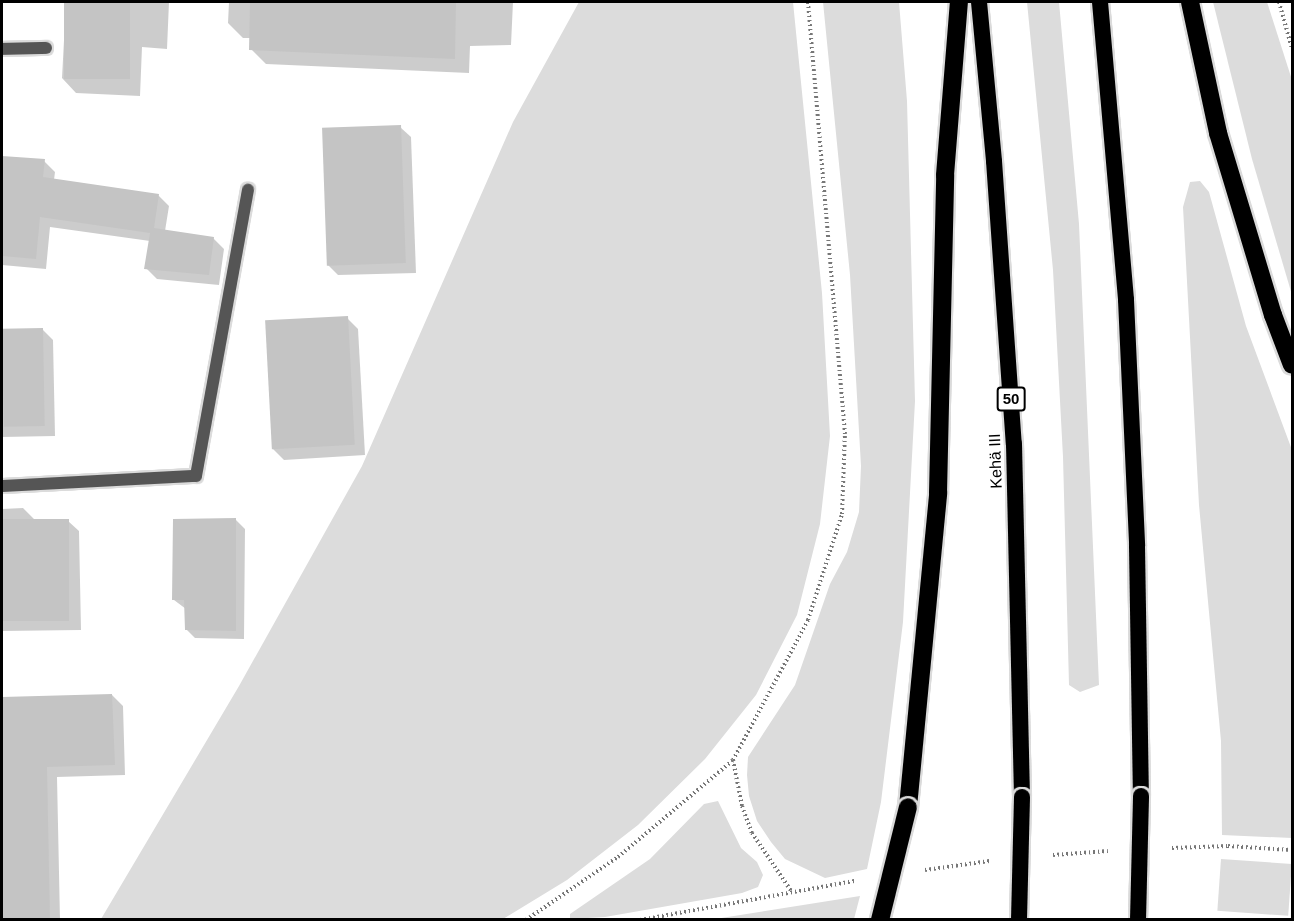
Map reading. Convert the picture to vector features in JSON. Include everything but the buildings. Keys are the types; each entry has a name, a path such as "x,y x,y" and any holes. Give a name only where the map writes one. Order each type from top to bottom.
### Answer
{"highway":[{"path":"880,920 908,807 938,493 945,175 959,2"},
{"name":"Kehä III","path":"979,2 994,161 1014,444 1022,797 1019,920"},
{"path":"1100,2 1126,300 1137,546 1141,796 1138,920"},
{"path":"1190,2 1218,133 1273,315 1293,365"}],"lane":[{"path":"2,49 46,48"},
{"path":"2,486 196,476 248,190"}],"path":[{"path":"526,920 618,857 733,760 808,620 842,514 845,434 808,2"},
{"path":"1279,2 1293,49"},
{"path":"733,760 742,806 752,833 792,892"},
{"path":"1170,848 1228,846 1293,850"},
{"path":"1042,856 1111,850"},
{"path":"916,872 997,860"},
{"path":"640,920 857,881"}],"shaded area":[{"path":"579,2 793,2 822,293 830,436 820,524 797,615 756,695 705,759 638,825 567,880 503,919 101,919 239,686 362,466 513,122"},
{"path":"823,2 899,2 907,101 915,401 903,622 881,802 867,869 825,878 785,859 771,842 757,821 749,796 747,775 748,757 795,685 830,584 847,552 859,512 861,466 850,275"},
{"path":"1027,2 1059,2 1079,224 1099,685 1080,692 1069,685 1063,457 1053,270"},
{"path":"1213,2 1267,2 1292,80 1292,295 1252,159"},
{"path":"1200,181 1209,192 1246,326 1292,450 1292,838 1222,835 1221,741 1199,505 1183,207 1190,182"},
{"path":"718,801 741,848 757,862 763,875 758,887 742,893 605,917 570,919 570,914 650,859 704,804"},
{"path":"1221,859 1292,864 1288,916 1217,911"},
{"path":"860,896 854,919 715,919"}]}
